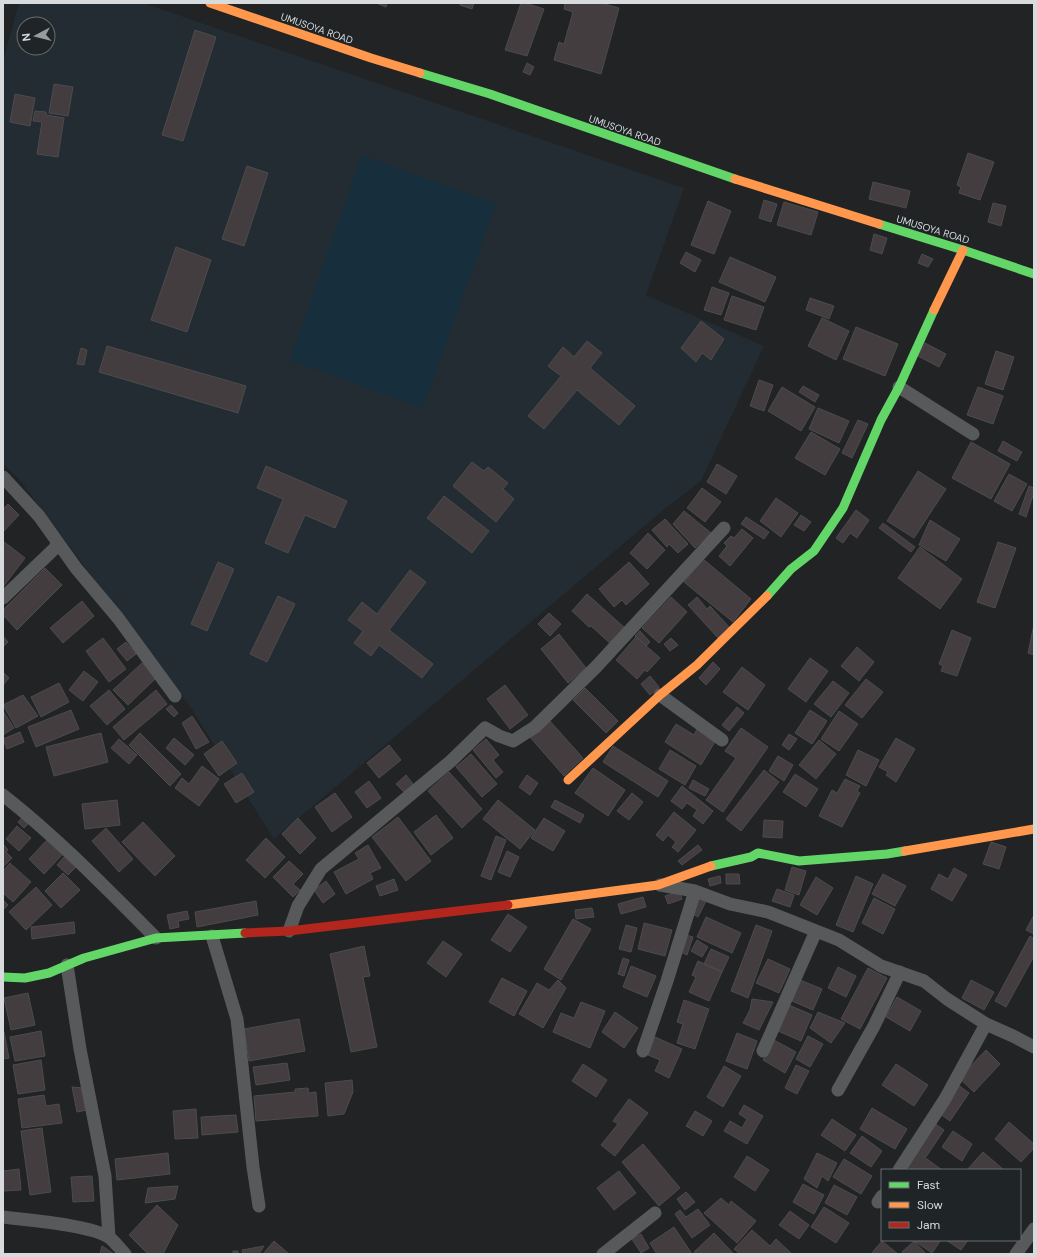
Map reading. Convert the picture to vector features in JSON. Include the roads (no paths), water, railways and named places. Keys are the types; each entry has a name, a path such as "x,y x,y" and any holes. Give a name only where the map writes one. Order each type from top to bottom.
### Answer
{"street":[{"name":"UMUSOYA ROAD","path":"210,3 370,58 490,94 737,180 963,250 1034,274"},
{"path":"568,780 660,695 732,632 765,599 791,569 814,551 843,508 881,420 899,387 963,250"},
{"path":"899,387 973,434"},
{"path":"3,476 39,516 76,568 118,618 175,696"},
{"path":"289,931 298,906 321,869 451,761 484,728 513,741 535,727 601,662 724,528"},
{"path":"3,598 54,549 57,545 56,540"},
{"path":"660,695 722,740"},
{"path":"3,795 33,818 156,938"},
{"path":"3,977 25,978 49,973 84,958 156,938 289,931 422,916 658,885 703,868 751,857 758,853 799,861 887,854 1034,829"},
{"path":"658,885 695,892 730,904 768,912 839,940 881,966 924,981 986,1024 1013,1036 1034,1048"},
{"path":"643,1051 695,892"},
{"path":"763,1051 816,931"},
{"path":"212,936 236,1019 259,1206"},
{"path":"67,965 80,1049 105,1176 109,1238"},
{"path":"838,1090 874,1026 900,972"},
{"path":"900,1169 945,1099 986,1024"},
{"path":"603,1254 655,1213"},
{"path":"3,1217 41,1221 92,1231 109,1238 124,1254"},
{"path":"1016,1254 1034,1229"}]}
